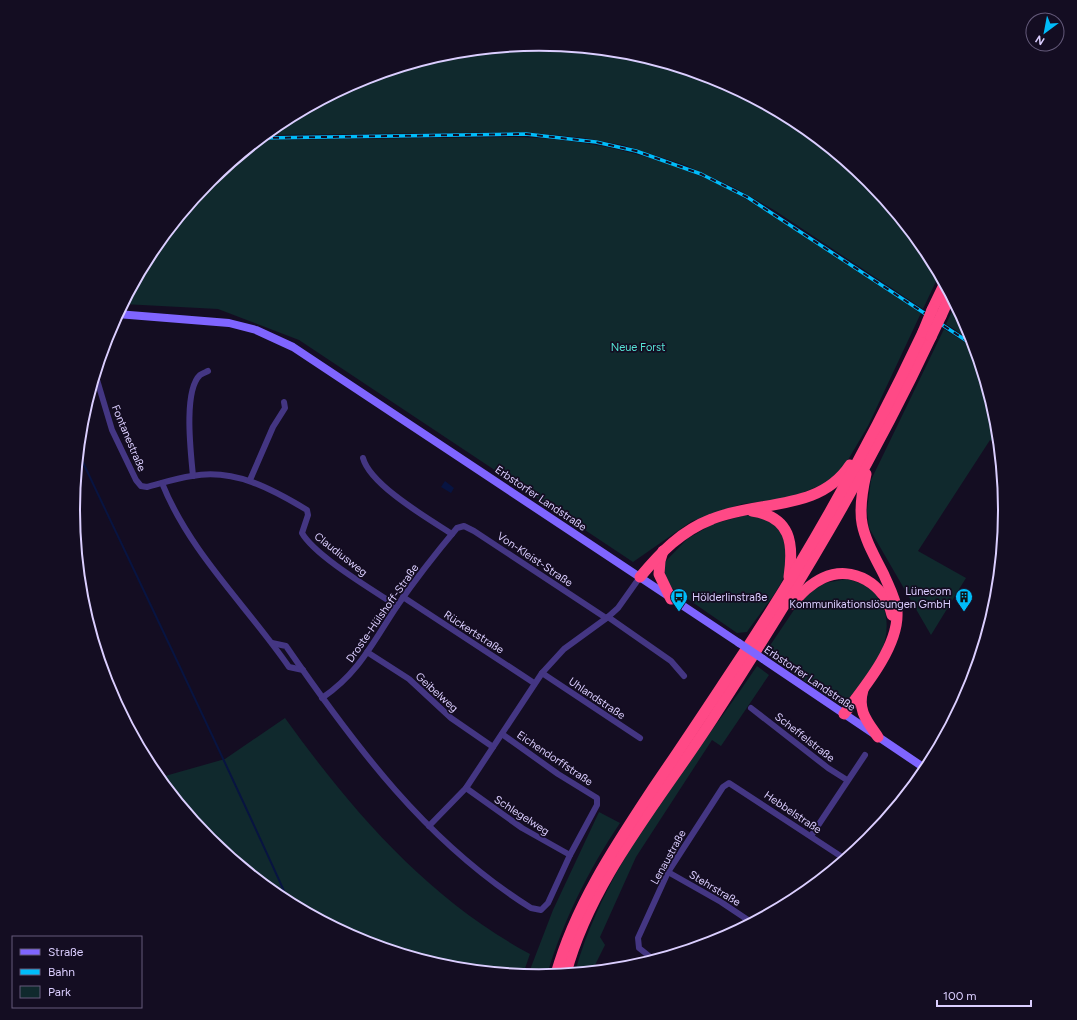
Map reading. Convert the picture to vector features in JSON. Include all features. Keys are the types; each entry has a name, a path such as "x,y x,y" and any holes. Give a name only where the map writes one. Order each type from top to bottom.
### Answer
{"highway":[{"path":"568,968 587,918 617,862 776,621 868,462 937,313 942,292"},
{"path":"937,313 947,300"},
{"path":"558,968 578,913 609,857 768,617 860,457 927,334"},
{"path":"640,578 664,549 687,530 726,514 744,509 803,499 828,487 849,467 874,430"},
{"path":"844,714 863,688 890,645 897,613 895,601 862,527 860,512 861,498 868,462"},
{"path":"744,509 764,513 776,519 786,529 792,553 788,582"},
{"path":"664,549 660,561 659,574 671,598"},
{"path":"776,621 778,622 800,594 812,584 835,574 846,574 859,576 869,581 880,590 891,611 895,625"},
{"path":"863,688 860,699 861,711 878,737"}],"street":[{"name":"Erbstorfer Landstraße","path":"123,315 229,323 256,330 293,347 920,765"},
{"path":"193,476 189,436 192,396 195,383 200,376 208,370"},
{"name":"Fontanestraße","path":"98,382 112,430 136,480 141,486"},
{"path":"250,480 268,438 285,408 284,402"},
{"path":"363,458 364,465 376,479 393,493 452,534"},
{"name":"Claudiusweg","path":"141,486 147,487 193,476 219,475 250,480 280,494 307,510 308,516 302,532 306,540 348,574 397,606"},
{"path":"162,483 168,500 201,552 272,642 289,667 303,670"},
{"name":"Von-Kleist-Straße","path":"452,534 457,528 464,526 474,531 607,618"},
{"name":"Droste-Hülshoff-Straße","path":"322,698 346,679 367,652 403,597 452,534"},
{"path":"429,826 466,788 534,683 564,649 607,618 618,608 640,578"},
{"name":"Rückertstraße","path":"403,597 534,683"},
{"path":"607,618 671,661 684,676"},
{"path":"272,642 286,646 322,698 369,760 429,826 478,872 531,908 541,910 548,903 570,855"},
{"name":"Geibelweg","path":"367,652 409,680 451,718 493,747"},
{"name":"Uhlandstraße","path":"542,674 640,738"},
{"name":"Scheffelstraße","path":"751,708 828,768 847,780"},
{"name":"Eichendorffstraße","path":"502,734 558,774 597,798 596,805 570,855"},
{"path":"811,836 865,755"},
{"name":"Hebbelstraße","path":"729,783 840,856"},
{"name":"Lenaustraße","path":"648,955 639,948 638,938 668,872 706,810 723,787 729,783"},
{"name":"Schlegelweg","path":"466,788 522,828 570,855"},
{"name":"Stehrstraße","path":"668,872 715,898 747,919"}],"green space":[{"path":"538,51 569,52 628,60 686,75 714,86 742,98 794,128 841,165 884,207 903,231 936,281 923,309 774,210 735,188 685,165 623,145 584,138 526,132 274,135 309,112 335,98 363,86 391,75 449,60 508,52"},
{"name":"Neue Forst","path":"538,138 590,144 640,155 690,172 714,182 738,195 773,216 921,313 868,426 845,465 826,483 790,498 742,504 692,521 633,562 299,340 218,309 128,304 141,280 157,255 193,207 236,165 267,140"},
{"path":"952,311 964,335 946,324"},
{"path":"944,329 966,343 982,391 993,441 990,440 918,551 966,578 931,635 869,528 867,511 871,480"},
{"path":"746,515 756,516 771,522 781,532 784,539 786,567 783,580 779,587 747,632 737,633 666,584 664,563 687,539 713,524"},
{"path":"847,579 867,586 876,595 882,604 886,615 887,626 883,648 878,659 867,677 849,698 826,696 774,660 769,647 802,598 825,583"},
{"path":"757,666 769,675 721,746 712,740 636,857 600,937 605,945 595,965 577,967 590,929 608,889 630,850 679,775 732,703"},
{"path":"285,718 337,786 365,819 425,880 458,907 493,932 530,954 525,969 479,965 449,960 391,945 335,922 283,892 236,855 214,835 193,813 165,776 225,759"},
{"path":"599,812 620,823 587,877 569,915 549,969 530,969 553,910"}],"shaded area":[{"path":"445,481 454,488 451,493 441,487"}],"waterway":[{"path":"82,460 285,893"}],"railway":[{"path":"270,138 526,134 596,142 636,151 701,174 747,197 965,340"}],"place":[{"name":"Hölderlinstraße","path":"679,612"},
{"name":"Lünecom Kommunikationslösungen GmbH","path":"964,612"}]}
